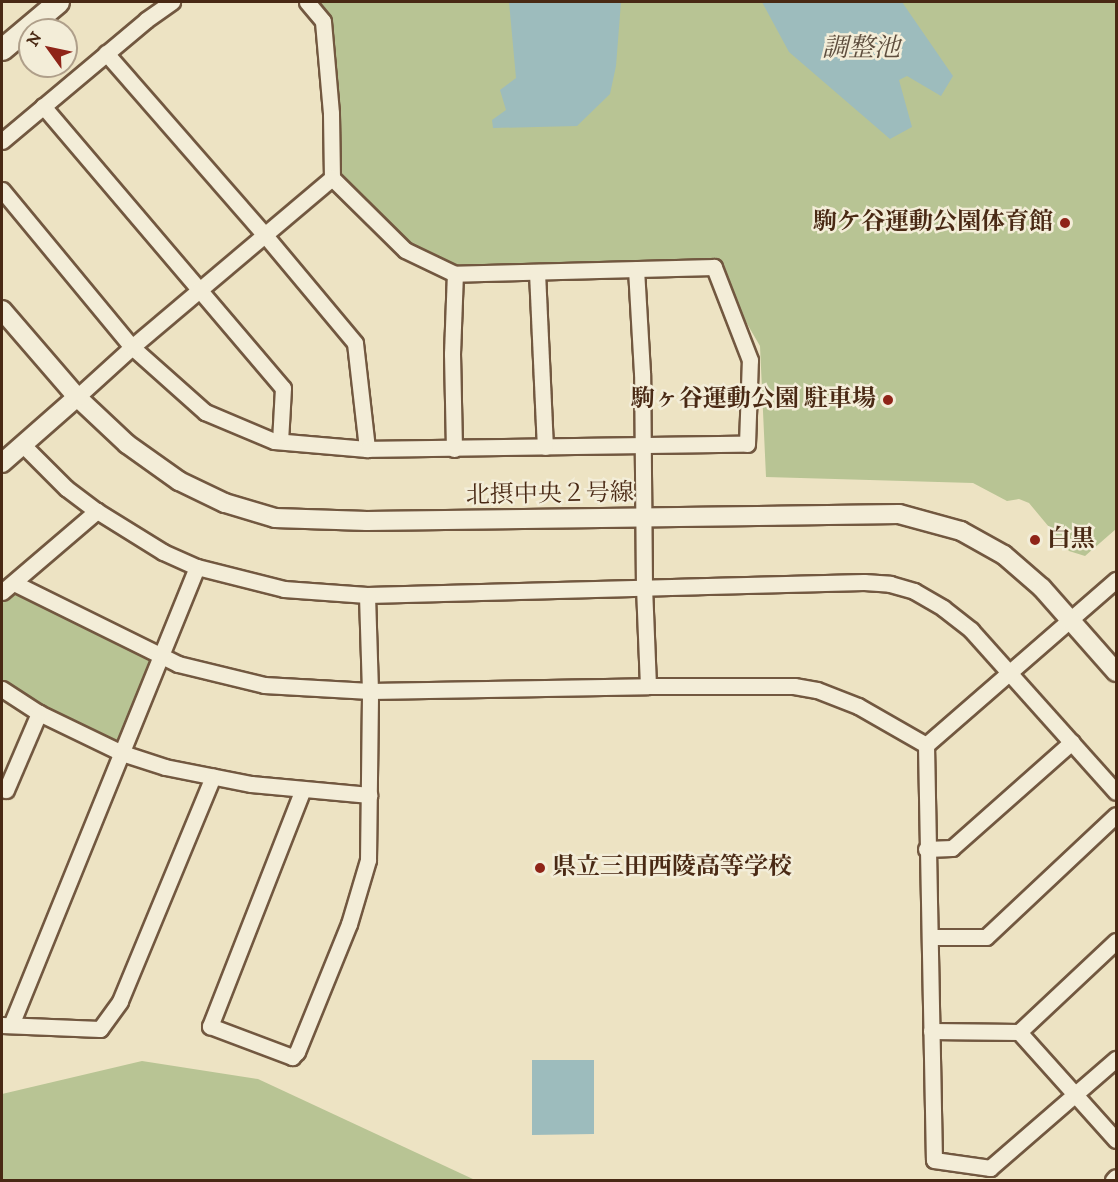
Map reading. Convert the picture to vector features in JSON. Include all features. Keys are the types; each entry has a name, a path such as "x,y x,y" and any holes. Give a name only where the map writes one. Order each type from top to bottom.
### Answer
{"main road":[{"path":"2,49 58,2"}],"street":[{"path":"2,141 106,53 172,2"},
{"path":"2,190 132,347 205,412 280,441 367,449 747,444 750,360 714,267 454,274 405,250 332,178 331,113 323,21 307,2"},
{"path":"106,53 264,234 355,343 367,449"},
{"path":"43,106 283,388 280,441"},
{"path":"2,463 132,347 332,178"},
{"path":"636,269 644,446 644,587 648,686"},
{"path":"537,272 546,447"},
{"path":"454,274 452,354 454,449"},
{"name":"北摂中央２号線","path":"2,310 77,397 128,444 178,481 225,503 275,518 367,521 823,516 874,512 925,519 961,531 1004,555 1042,588 1116,672"},
{"path":"23,445 66,488 97,511 163,552 197,567 284,589 367,595 864,582 914,591 943,608 971,630 1116,792"},
{"path":"97,511 8,587 178,664 264,685 370,691 794,686 817,690 858,706 926,745"},
{"path":"197,567 122,753 6,1025 100,1029 120,1001 213,777"},
{"path":"1116,580 926,745 926,849 934,1160 990,1168 1116,1059"},
{"path":"303,789 210,1026 292,1057 297,1052 362,887 368,860 370,691 367,595"},
{"path":"2,689 39,713 122,753 165,767 213,777 369,795"},
{"path":"3,793 39,713"},
{"path":"926,849 952,848 1072,742"},
{"path":"930,938 986,937 1116,815"},
{"path":"930,1031 1019,1032 1116,940"},
{"path":"1019,1032 1116,1140"},
{"path":"1113,1180 1116,1177"}],"green space":[{"path":"307,2 1116,2 1116,529 1085,556 1069,551 1029,503 1019,499 1007,501 973,483 766,477 760,346 714,267 455,274 405,250 332,178 323,21"},
{"path":"14,583 161,656 122,753 2,689 2,592"},
{"path":"142,1061 258,1079 475,1180 2,1180 2,1094"}],"water":[{"path":"509,2 621,2 616,66 610,94 577,126 493,128 492,120 506,110 500,90 516,78"},
{"name":"調整池","path":"762,2 902,2 953,76 941,96 907,76 899,80 912,127 890,139 789,52"},
{"path":"532,1060 594,1060 594,1134 532,1135"}],"place":[{"name":"駒ケ谷運動公園体育館","path":"1065,223"},
{"name":"駒ヶ谷運動公園 駐車場","path":"888,400"},
{"name":"白黒","path":"1035,540"},
{"name":"県立三田西陵高等学校","path":"540,868"}]}
